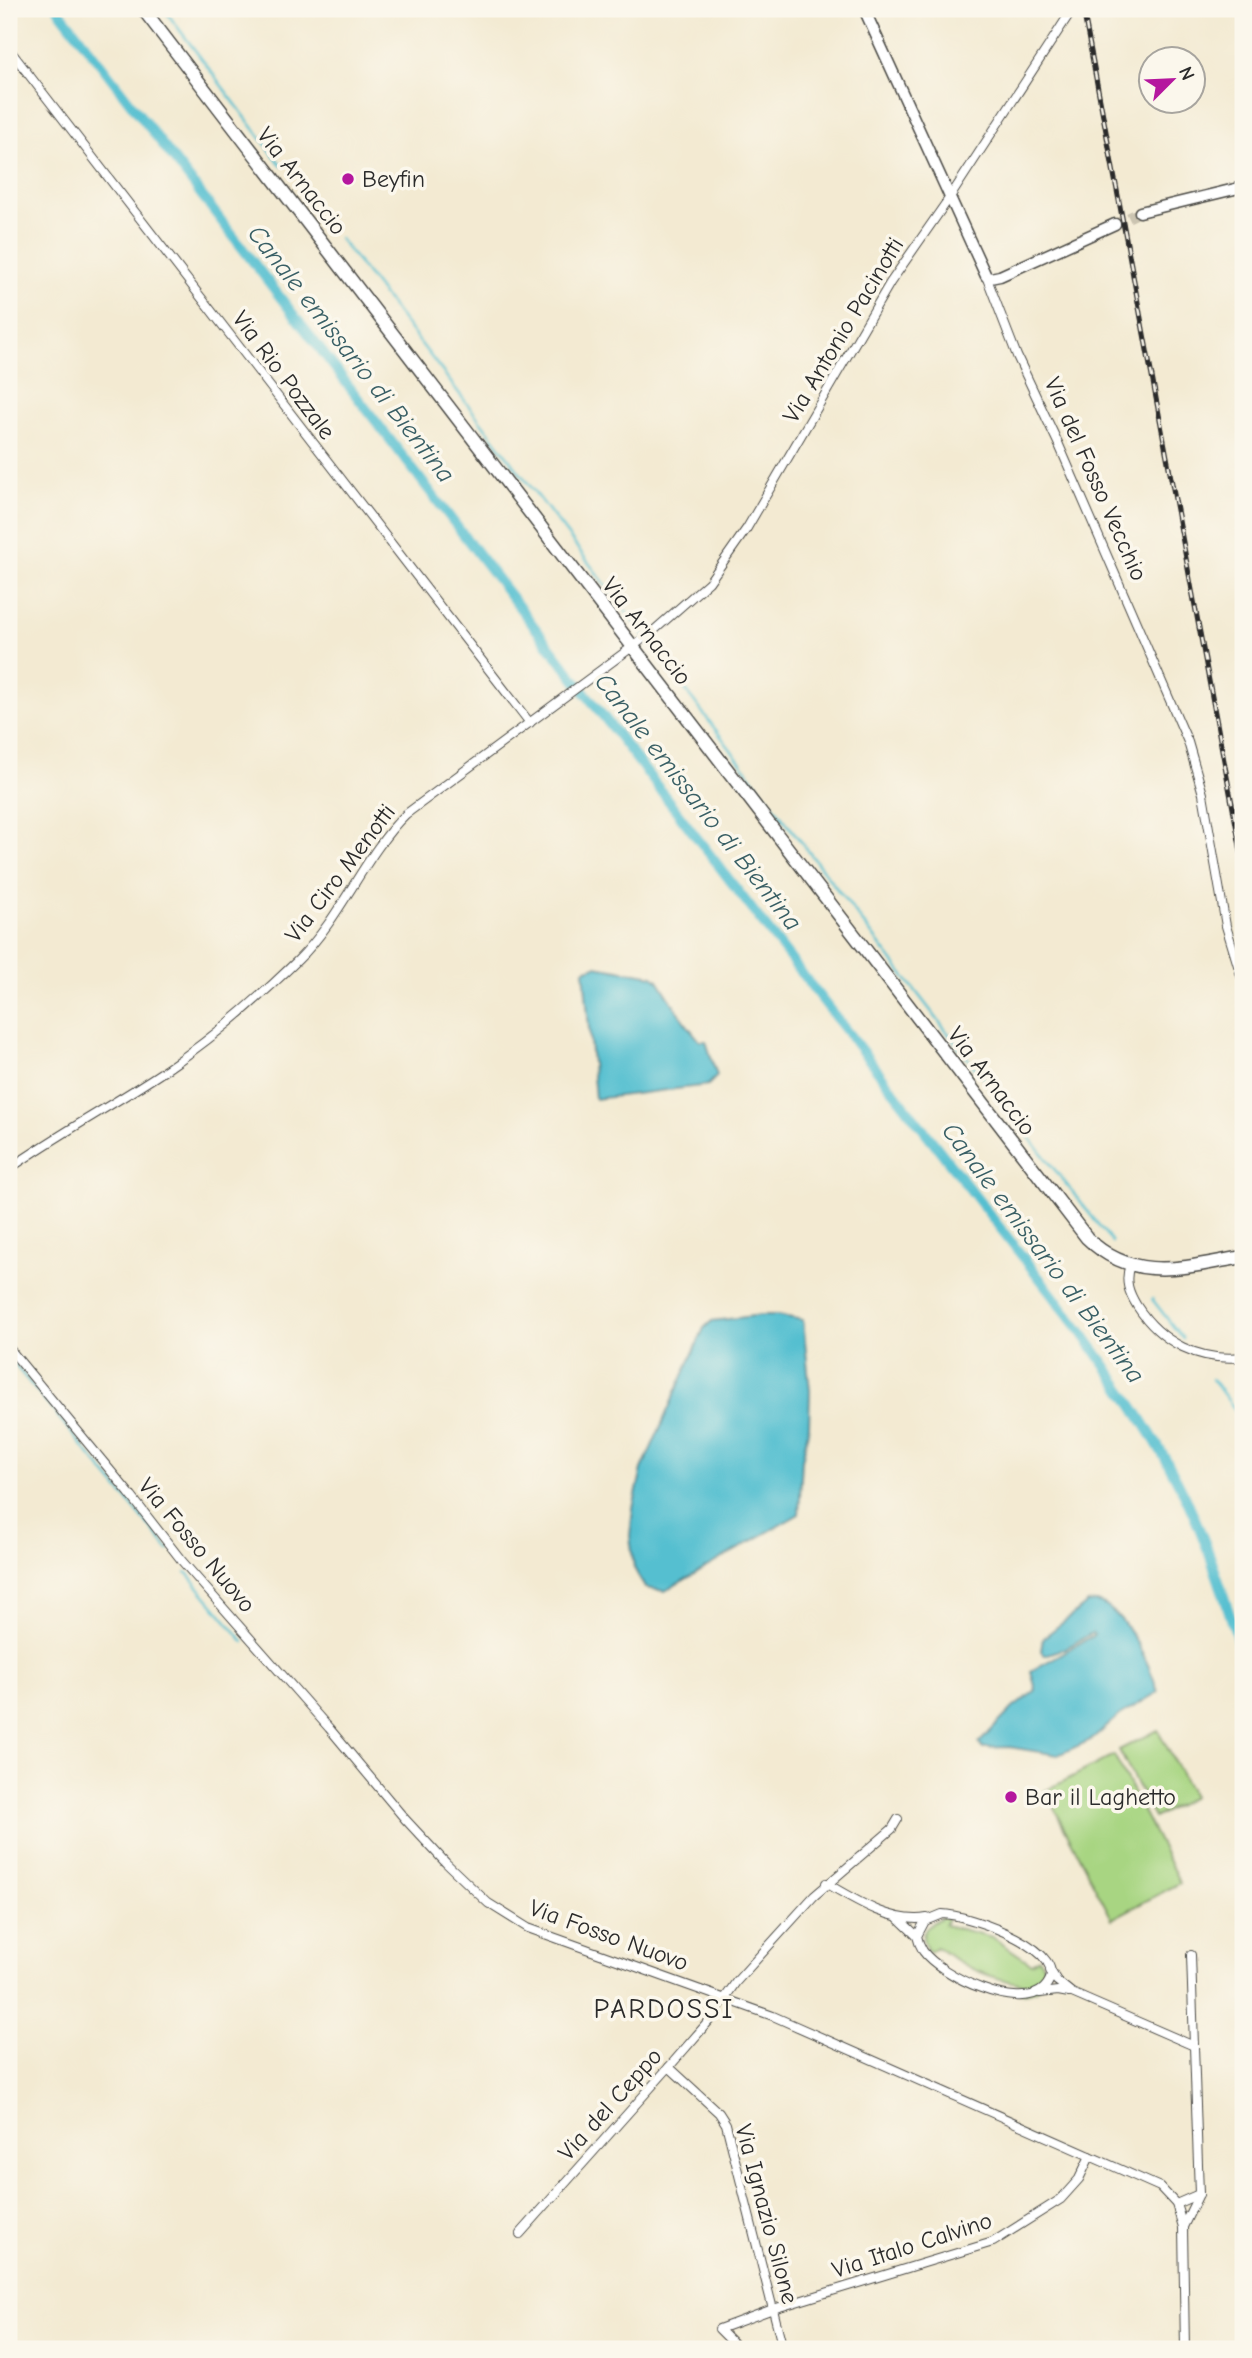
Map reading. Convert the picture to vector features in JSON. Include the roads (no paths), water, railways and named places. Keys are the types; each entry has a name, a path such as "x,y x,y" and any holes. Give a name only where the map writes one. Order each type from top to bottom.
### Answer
{"main road":[{"name":"Via Arnaccio","path":"143,9 637,642 1076,1225 1100,1249 1130,1265 1160,1269 1243,1257"}],"street":[{"name":"Via del Fosso Vecchio","path":"864,9 986,276 1017,356 1059,445 1188,742 1203,794 1226,926 1243,982"},
{"name":"Via Antonio Pacinotti","path":"637,642 703,589 726,560 798,442 881,297 1068,16"},
{"name":"Via Rio Pozzale","path":"9,49 530,723"},
{"path":"1140,212 1243,187"},
{"path":"986,276 1000,276 1115,224"},
{"name":"Via Ciro Menotti","path":"9,1169 169,1068 271,986 307,951 331,921 399,821 414,807 637,642"},
{"path":"1130,1265 1126,1278 1132,1297 1154,1328 1170,1341 1204,1355 1220,1358 1243,1357"},
{"name":"Via Fosso Nuovo","path":"9,1348 182,1561 311,1707 405,1819 488,1903 528,1928 773,2016 1160,2187 1176,2204"},
{"name":"Via del Ceppo","path":"520,2234 670,2067 709,2021 736,1982 826,1883 892,1829 898,1819"},
{"path":"826,1883 896,1917 912,1920 942,1914 956,1915 996,1927 1033,1948 1043,1958 1057,1981 1072,1993 1194,2046"},
{"path":"896,1917 917,1936 930,1959 971,1985 1013,1996 1027,1997 1058,1991 1072,1993"},
{"path":"917,1936 920,1927 931,1917"},
{"path":"1183,2227 1199,2194 1191,1955"},
{"path":"1038,1993 1048,1983 1050,1970"},
{"name":"Via Ignazio Silone","path":"670,2067 719,2113 726,2124 783,2349"},
{"name":"Via Italo Calvino","path":"739,2349 719,2329 773,2309 993,2242 1061,2199 1079,2179 1090,2156"},
{"path":"1185,2349 1183,2227 1176,2204 1199,2194"}],"water":[{"path":"596,966 653,976 658,980 684,1021 700,1041 706,1041 717,1076 708,1085 595,1099 584,970"},
{"path":"762,1315 803,1320 810,1391 809,1426 802,1460 799,1514 665,1591 645,1588 634,1568 630,1536 642,1469 704,1328 712,1321"},
{"path":"1097,1602 1108,1607 1127,1627 1143,1654 1158,1692 1120,1715 1093,1739 1058,1755 1009,1747 983,1748 979,1743 1013,1708 1036,1690 1031,1671 1094,1635 1092,1633 1066,1648 1045,1655 1041,1651 1043,1638 1088,1603"}],"waterway":[{"name":"Canale emissario di Bientina","path":"58,9 1114,1377 1183,1492 1215,1568 1243,1658"},
{"path":"164,9 282,166"},
{"path":"339,238 917,993 1112,1242"},
{"path":"1152,1299 1183,1339"},
{"path":"9,1358 169,1550"},
{"path":"1212,1379 1243,1420"},
{"path":"186,1572 244,1642"}],"tunnel":[{"path":"1115,224 1140,212"}],"railway":[{"path":"1083,9 1243,862"}],"place":[{"name":"Beyfin","path":"348,179"},
{"name":"Bar il Laghetto","path":"1011,1797"}],"district":[{"name":"PARDOSSI","path":"664,2009"}]}
